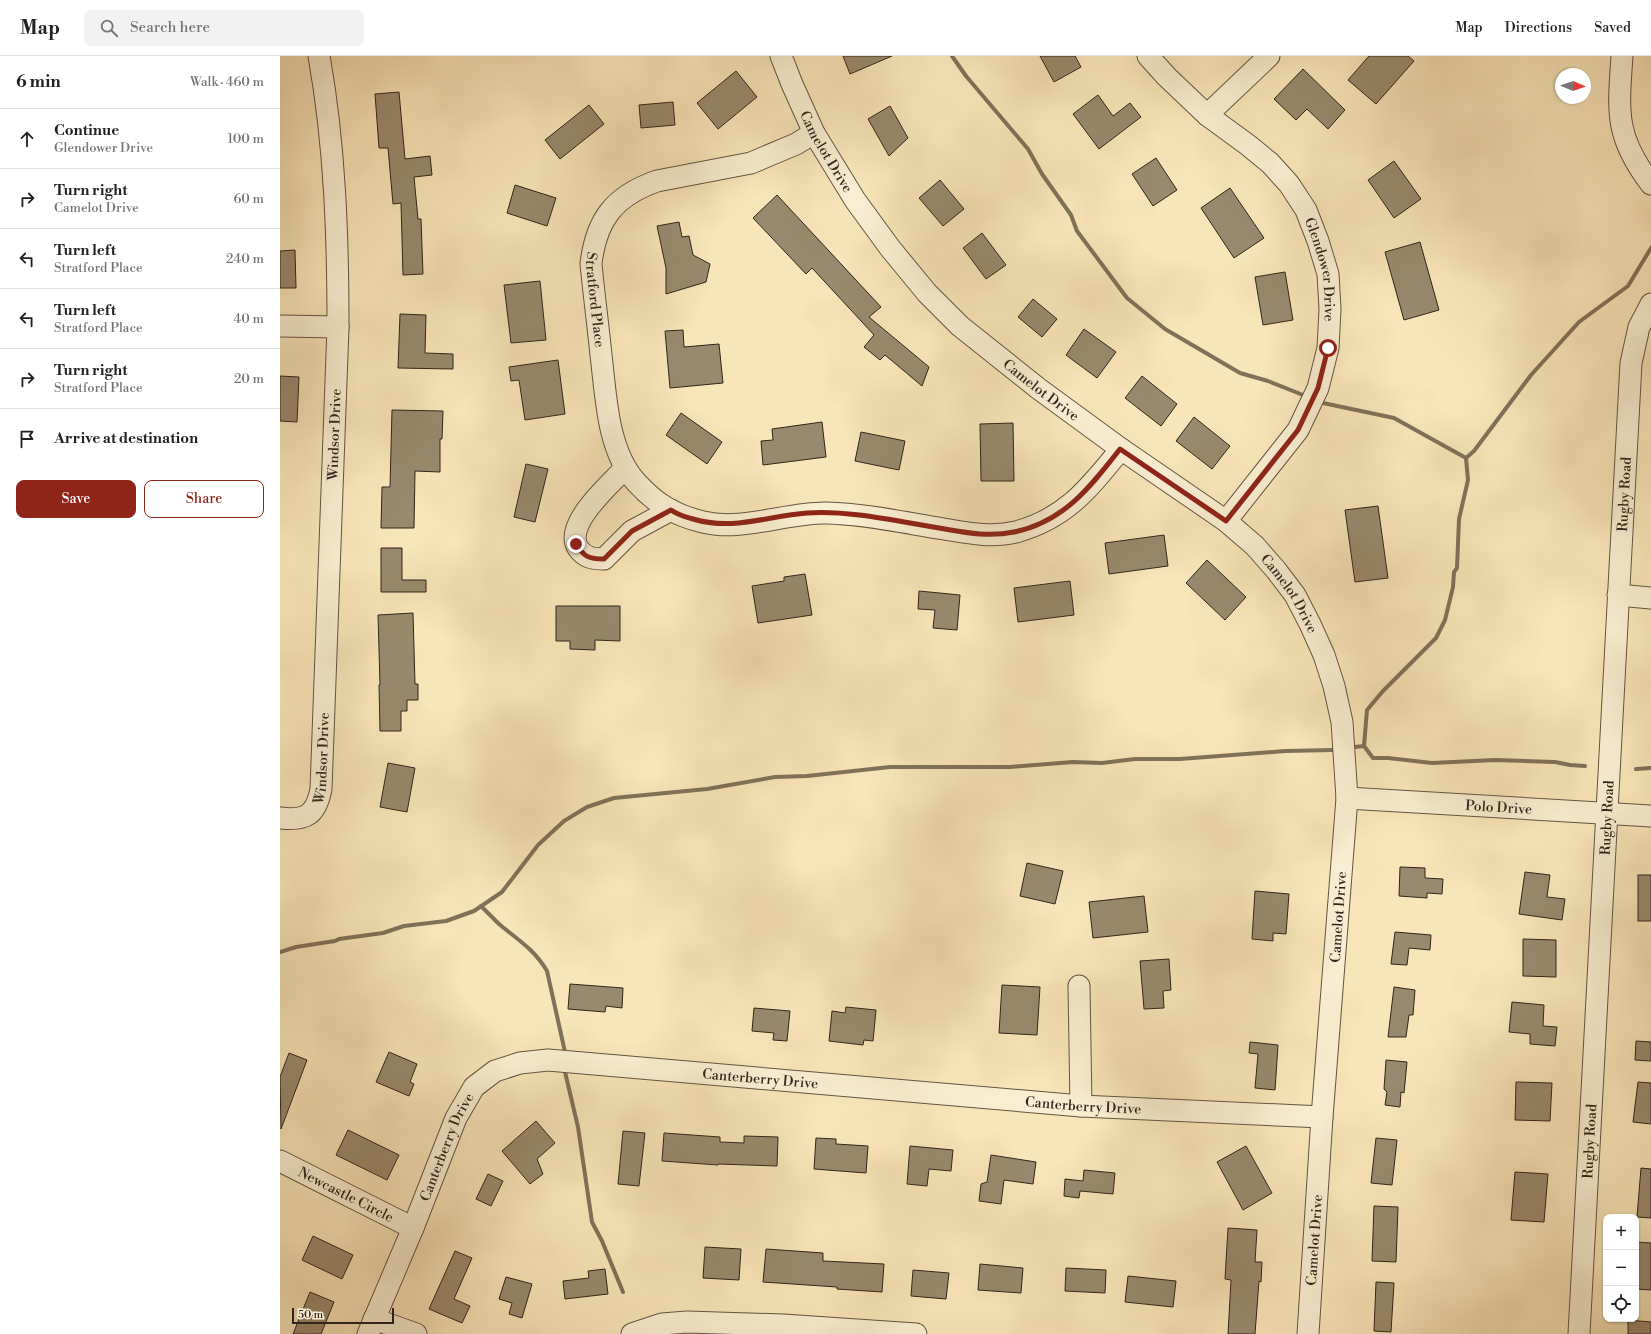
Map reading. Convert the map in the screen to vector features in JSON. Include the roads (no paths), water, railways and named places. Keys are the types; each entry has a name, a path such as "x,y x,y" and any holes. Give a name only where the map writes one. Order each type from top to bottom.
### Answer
{"street":[{"name":"Windsor Drive","path":"280,818 301,818 312,813 319,802 321,789 338,326 336,196 331,138 318,56"},
{"name":"Camelot Drive","path":"782,56 792,84 814,133 855,200 890,248 927,293 960,326 1039,389 1120,449 1226,521 1255,546 1295,595 1318,642 1334,686 1342,722 1347,798 1322,1117 1308,1334"},
{"name":"Glendower Drive","path":"1148,56 1167,77 1208,115 1270,163 1289,184 1306,210 1318,241 1328,274 1330,309 1328,348 1318,388 1298,430 1226,521"},
{"path":"1208,115 1269,56"},
{"path":"1622,56 1619,100 1624,138 1638,167 1651,184"},
{"name":"Stratford Place","path":"814,133 796,144 751,163 657,181 642,186 627,194 611,210 599,228 593,244 591,264 608,414 615,443 625,468 652,498 677,514 705,523 734,524 806,513 828,513 854,515 986,535 1014,532 1043,522 1073,504 1090,487 1120,449"},
{"name":"Rugby Road","path":"1579,1334 1631,363 1639,327 1651,304"},
{"path":"280,326 338,326"},
{"path":"625,468 587,509 575,530 576,544 582,553 592,559 604,559 632,531 671,510"},
{"path":"1618,595 1651,598"},
{"name":"Polo Drive","path":"1347,798 1651,816"},
{"path":"1080,986 1081,1106"},
{"name":"Canterberry Drive","path":"371,1327 413,1228 456,1118 474,1087 495,1071 520,1063 556,1061 1081,1106 1322,1117"},
{"name":"Newcastle Circle","path":"280,1162 413,1228"},
{"path":"632,1334 662,1324 687,1322 782,1330 916,1334"},
{"path":"371,1327 416,1334"}],"waterway":[{"path":"952,56 966,76 1028,149 1042,174 1071,215 1077,231 1127,298 1165,329 1240,373 1268,381 1303,395"},
{"path":"1466,458 1474,451 1531,375 1579,322 1628,286 1651,248"},
{"path":"1323,403 1394,418 1466,458"},
{"path":"1466,458 1468,480 1459,519 1457,568 1454,572 1453,587 1445,620 1436,638 1383,691 1367,710 1364,746 1373,758 1388,758 1432,763 1495,760 1555,762 1585,766"},
{"path":"1355,747 1364,746"},
{"path":"280,952 296,947 335,941 339,939 383,933 404,926 446,921 474,911 502,892 538,845 564,821 587,807 614,798 707,789 775,777 807,776 890,767 1010,767 1073,762 1102,763 1135,759 1180,759 1285,751 1333,750"},
{"path":"1636,769 1651,768"},
{"path":"481,906 499,924 531,951 547,971 565,1052"},
{"path":"565,1072 578,1127 592,1222 602,1241 623,1292"}]}
